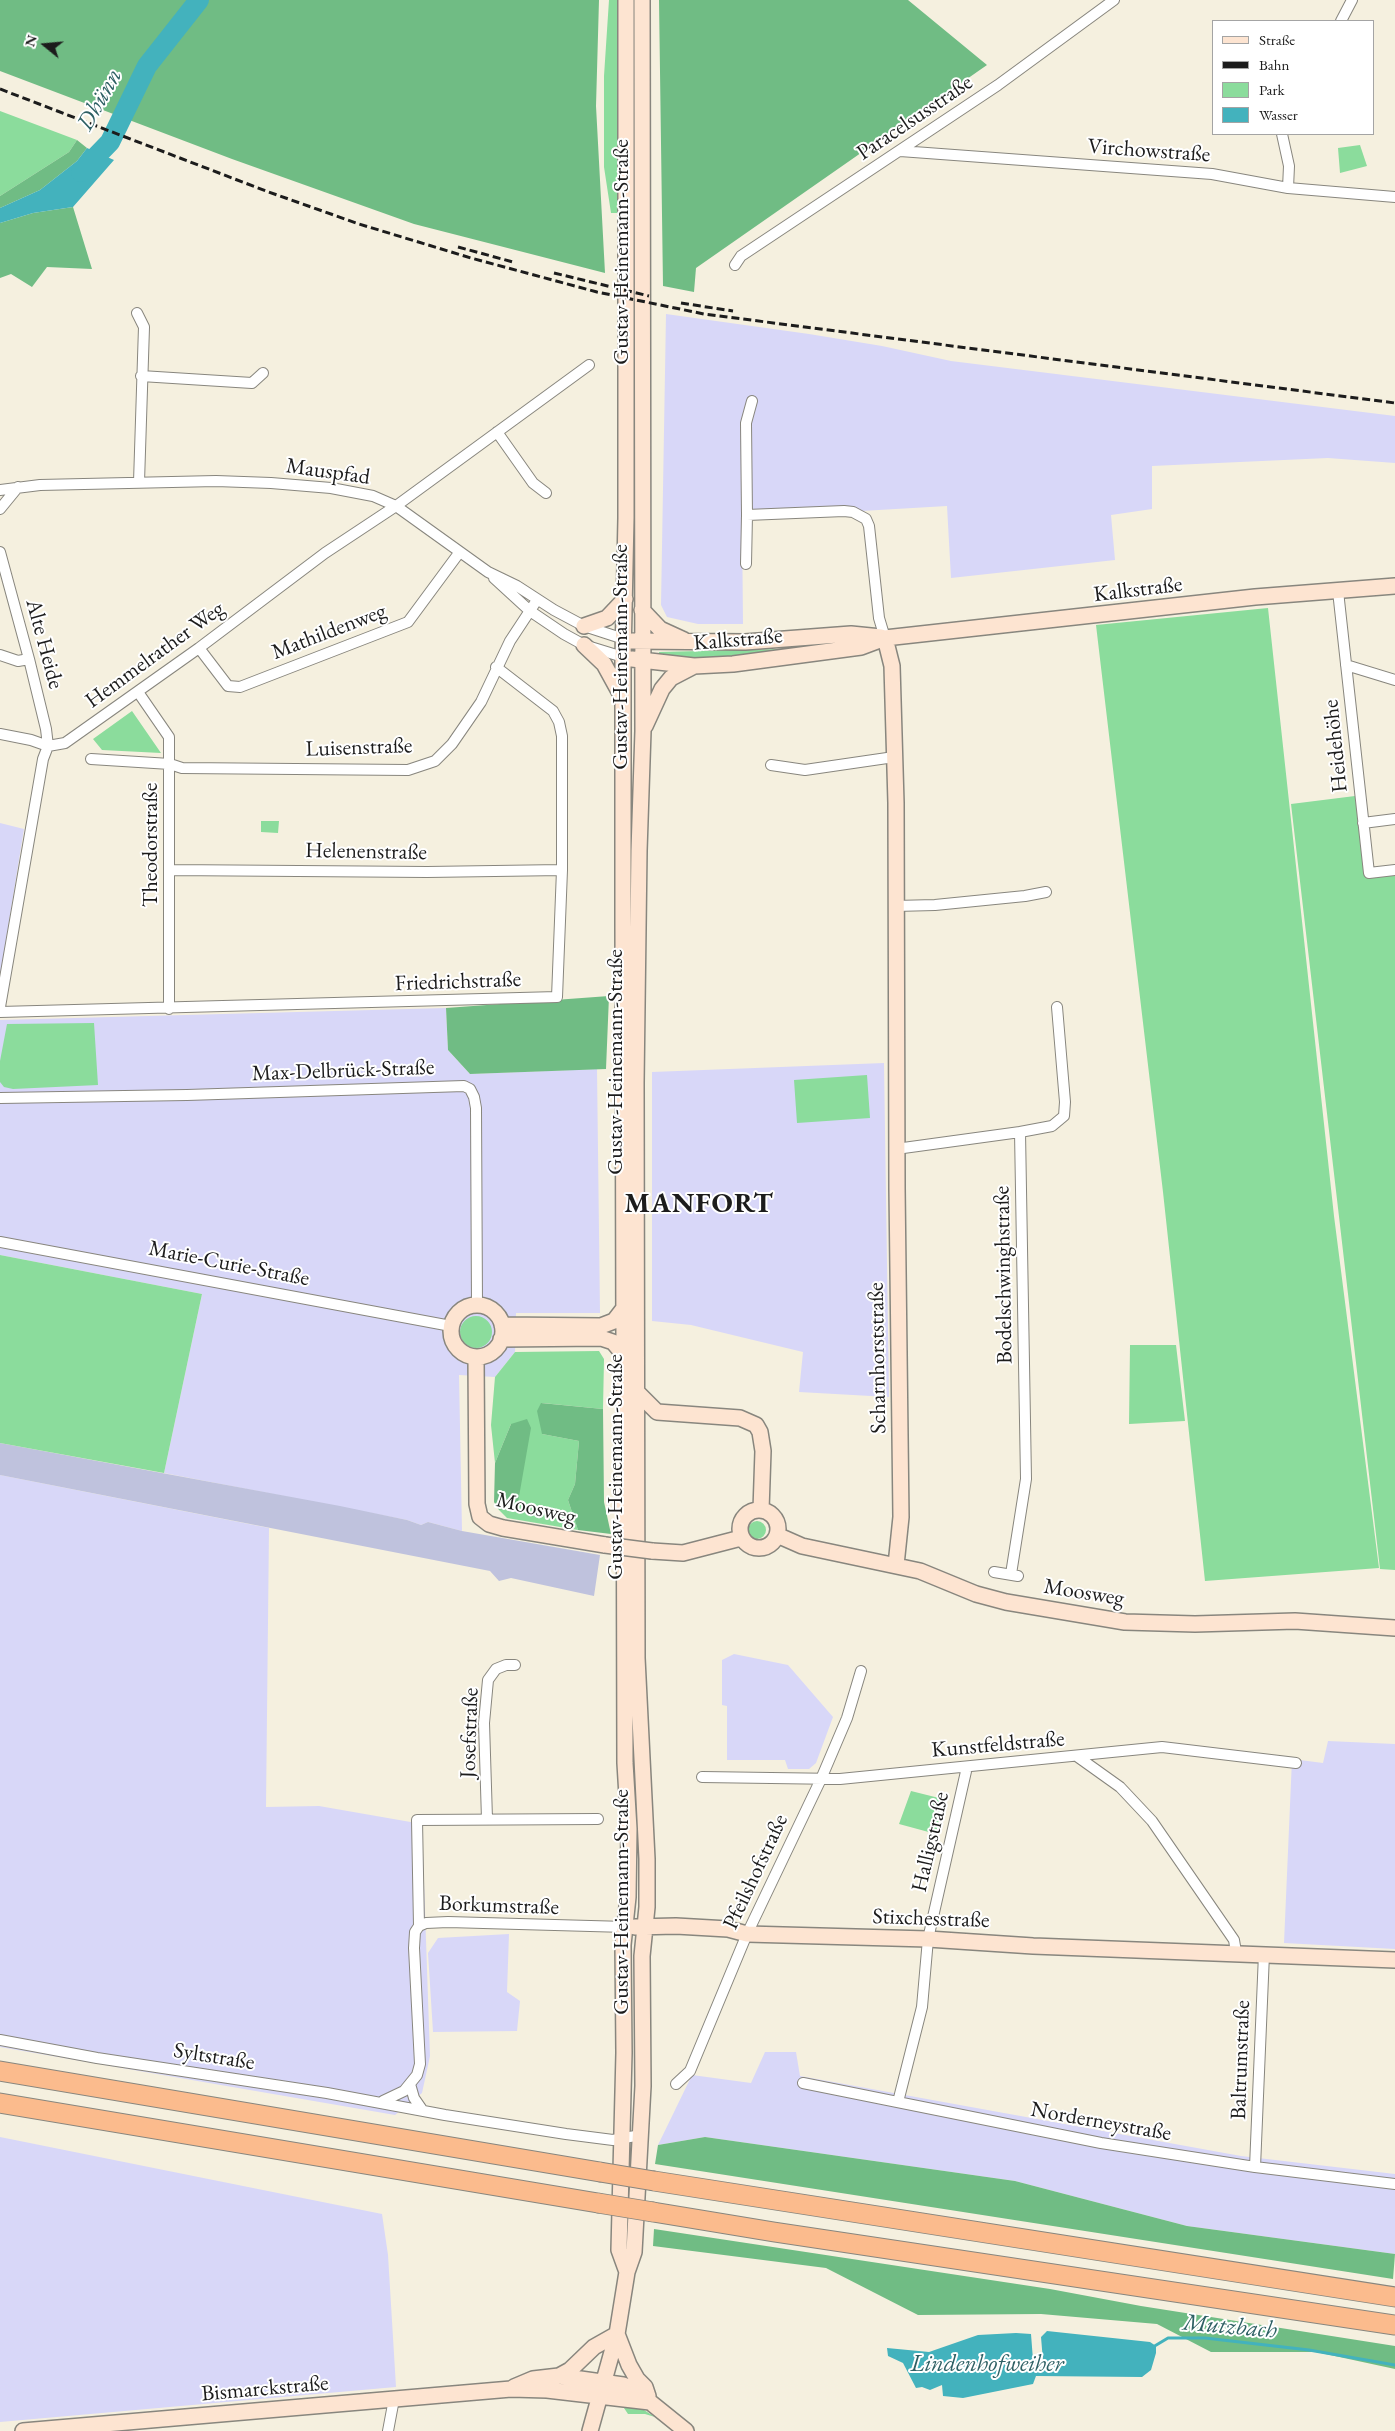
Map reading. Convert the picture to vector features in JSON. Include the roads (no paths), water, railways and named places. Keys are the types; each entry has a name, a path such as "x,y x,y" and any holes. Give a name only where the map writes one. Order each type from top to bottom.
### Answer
{"highway":[{"path":"0,2071 654,2181 1395,2297"},
{"path":"0,2103 774,2232 1395,2325"}],"main road":[{"name":"Gustav-Heinemann-Straße","path":"626,0 625,599 623,698 625,1764 628,1828 628,1897 623,1945 622,2140 619,2250 627,2272"},
{"name":"Gustav-Heinemann-Straße","path":"590,2431 617,2334 627,2272 634,2252 641,2135 644,2040 642,1956 646,1926 648,1859 637,1658 636,1065 643,731 642,0"},
{"name":"Kalkstraße","path":"624,639 642,642 777,641 851,634 885,638 1255,597 1395,586"},
{"path":"584,626 606,618 625,599"},
{"path":"642,610 660,629 687,641"},
{"name":"Kalkstraße","path":"623,657 642,661 694,666 778,659 861,647 885,638"},
{"name":"Scharnhorststraße","path":"885,638 892,666 894,757 896,1149 901,1516 896,1565"},
{"path":"584,645 608,669 623,698"},
{"path":"643,731 662,689 671,678 694,666"},
{"path":"477,1305 490,1309 499,1319 502,1332 492,1352 476,1358 456,1348 451,1334 451,1326 463,1309 477,1305"},
{"path":"502,1332 601,1326 614,1321 624,1308"},
{"path":"502,1332 514,1337 601,1338 613,1342 624,1355"},
{"name":"Moosweg","path":"476,1358 477,1504 480,1517 489,1524 605,1545 683,1554 741,1538"},
{"path":"637,1392 657,1412 740,1418 756,1425 760,1432 763,1450 761,1510"},
{"path":"637,1434 657,1412"},
{"path":"761,1510 769,1513 775,1519 778,1527 778,1536 774,1542 760,1549 753,1548 741,1538 740,1524 748,1513 761,1510"},
{"name":"Moosweg","path":"778,1536 802,1546 896,1565 920,1572 976,1594 1006,1602 1125,1622 1195,1624 1311,1621 1395,1628"},
{"name":"Stixchesstraße","path":"626,1927 728,1929 747,1934 928,1939 1050,1946 1236,1952 1395,1960"},
{"path":"559,2376 570,2370 594,2347 617,2334 629,2366 637,2379 645,2386 650,2402"},
{"name":"Bismarckstraße","path":"510,2389 533,2380 559,2376 623,2385 644,2394 650,2402 686,2431"},
{"name":"Bismarckstraße","path":"23,2431 510,2389 650,2402"}],"street":[{"name":"Paracelsusstraße","path":"735,265 741,256 998,86 1114,0"},
{"path":"1342,20 1352,0"},
{"path":"1282,135 1289,166 1288,188"},
{"name":"Virchowstraße","path":"900,151 1212,174 1288,188 1395,197"},
{"path":"136,313 144,327 139,482"},
{"name":"Hemmelrather Weg","path":"48,746 64,743 138,692 200,648 325,553 396,506 588,365"},
{"path":"141,376 252,383 263,373"},
{"path":"746,564 746,423 752,401"},
{"path":"497,432 533,483 546,493"},
{"name":"Mauspfad","path":"0,490 40,485 216,481 280,483 331,488 373,496 396,506 459,553 488,572 517,586 537,600 584,626 624,639"},
{"path":"0,509 18,487"},
{"path":"747,515 844,511 853,512 866,520 869,526 879,618 885,638"},
{"name":"Alte Heide","path":"0,552 29,659 48,746"},
{"name":"Mathildenweg","path":"200,648 228,686 240,687 408,622 459,553"},
{"name":"Mauspfad","path":"488,572 530,611 584,645 623,657"},
{"name":"Heidehöhe","path":"1338,591 1370,873 1395,870"},
{"name":"Luisenstraße","path":"91,759 170,764 182,768 408,770 434,761 452,744 481,702 510,641 537,600"},
{"path":"0,655 18,660 29,659"},
{"name":"Heidehöhe","path":"1346,665 1395,680"},
{"name":"Friedrichstraße","path":"0,1012 169,1009 557,997 562,870 562,736 559,722 553,710 496,667"},
{"name":"Theodorstraße","path":"138,692 169,737 169,1009"},
{"path":"0,734 31,740 48,746 42,759 0,1007"},
{"path":"771,765 805,770 894,757"},
{"name":"Heidehöhe","path":"1363,823 1395,820"},
{"name":"Helenenstraße","path":"169,870 427,872 562,870"},
{"path":"895,906 935,905 1025,896 1046,892"},
{"path":"896,1149 1052,1126 1064,1116 1065,1102 1057,1007"},
{"name":"Max-Delbrück-Straße","path":"0,1098 187,1095 464,1086 470,1089 476,1108 477,1305"},
{"name":"Bodelschwinghstraße","path":"994,1572 1015,1575 1026,1479 1020,1132"},
{"name":"Marie-Curie-Straße","path":"0,1242 451,1326"},
{"name":"Josefstraße","path":"488,1819 484,1723 488,1680 496,1669 506,1665 515,1665"},
{"name":"Pfeilshofstraße","path":"676,2084 690,2071 747,1934 821,1779 847,1718 861,1671"},
{"name":"Kunstfeldstraße","path":"702,1777 821,1779 1078,1757 1162,1747 1296,1763"},
{"path":"1078,1757 1120,1787 1152,1821 1234,1940 1236,1952"},
{"name":"Halligstraße","path":"898,2102 922,2007 928,1939 967,1767"},
{"path":"419,1926 417,1820 598,1819"},
{"name":"Borkumstraße","path":"382,2102 395,2097 410,2084 420,2064 414,1948 415,1932 419,1926 426,1922 448,1922 626,1927"},
{"name":"Baltrumstraße","path":"1255,2167 1264,1954"},
{"name":"Syltstraße","path":"0,2040 97,2058 613,2140 622,2140 641,2135"},
{"name":"Norderneystraße","path":"803,2083 1101,2143 1255,2167 1395,2184"},
{"path":"410,2084 414,2098 423,2111"},
{"path":"388,2431 394,2399"}],"water":[{"path":"87,148 114,160 73,207 33,213 0,223 0,208 40,190 77,161"},
{"name":"Lindenhofweiher","path":"1047,2331 1150,2342 1156,2346 1156,2353 1151,2370 1142,2377 1036,2376 1033,2384 963,2398 943,2396 942,2385 930,2390 922,2387 916,2388 903,2363 888,2356 887,2348 929,2352 978,2335 1016,2333 1031,2334 1033,2360 1043,2361 1041,2337"}],"waterway":[{"name":"Dhünn","path":"81,172 110,142 147,66 199,0"},
{"name":"Mutzbach","path":"1153,2347 1168,2338 1205,2338 1309,2350 1395,2365"}],"railway":[{"path":"0,89 266,191 359,224 471,258 597,292 704,314 1395,403"},
{"path":"458,247 513,262"},
{"path":"554,273 649,296"},
{"path":"681,303 733,311"}],"district":[{"name":"MANFORT","path":"699,1204"}]}
